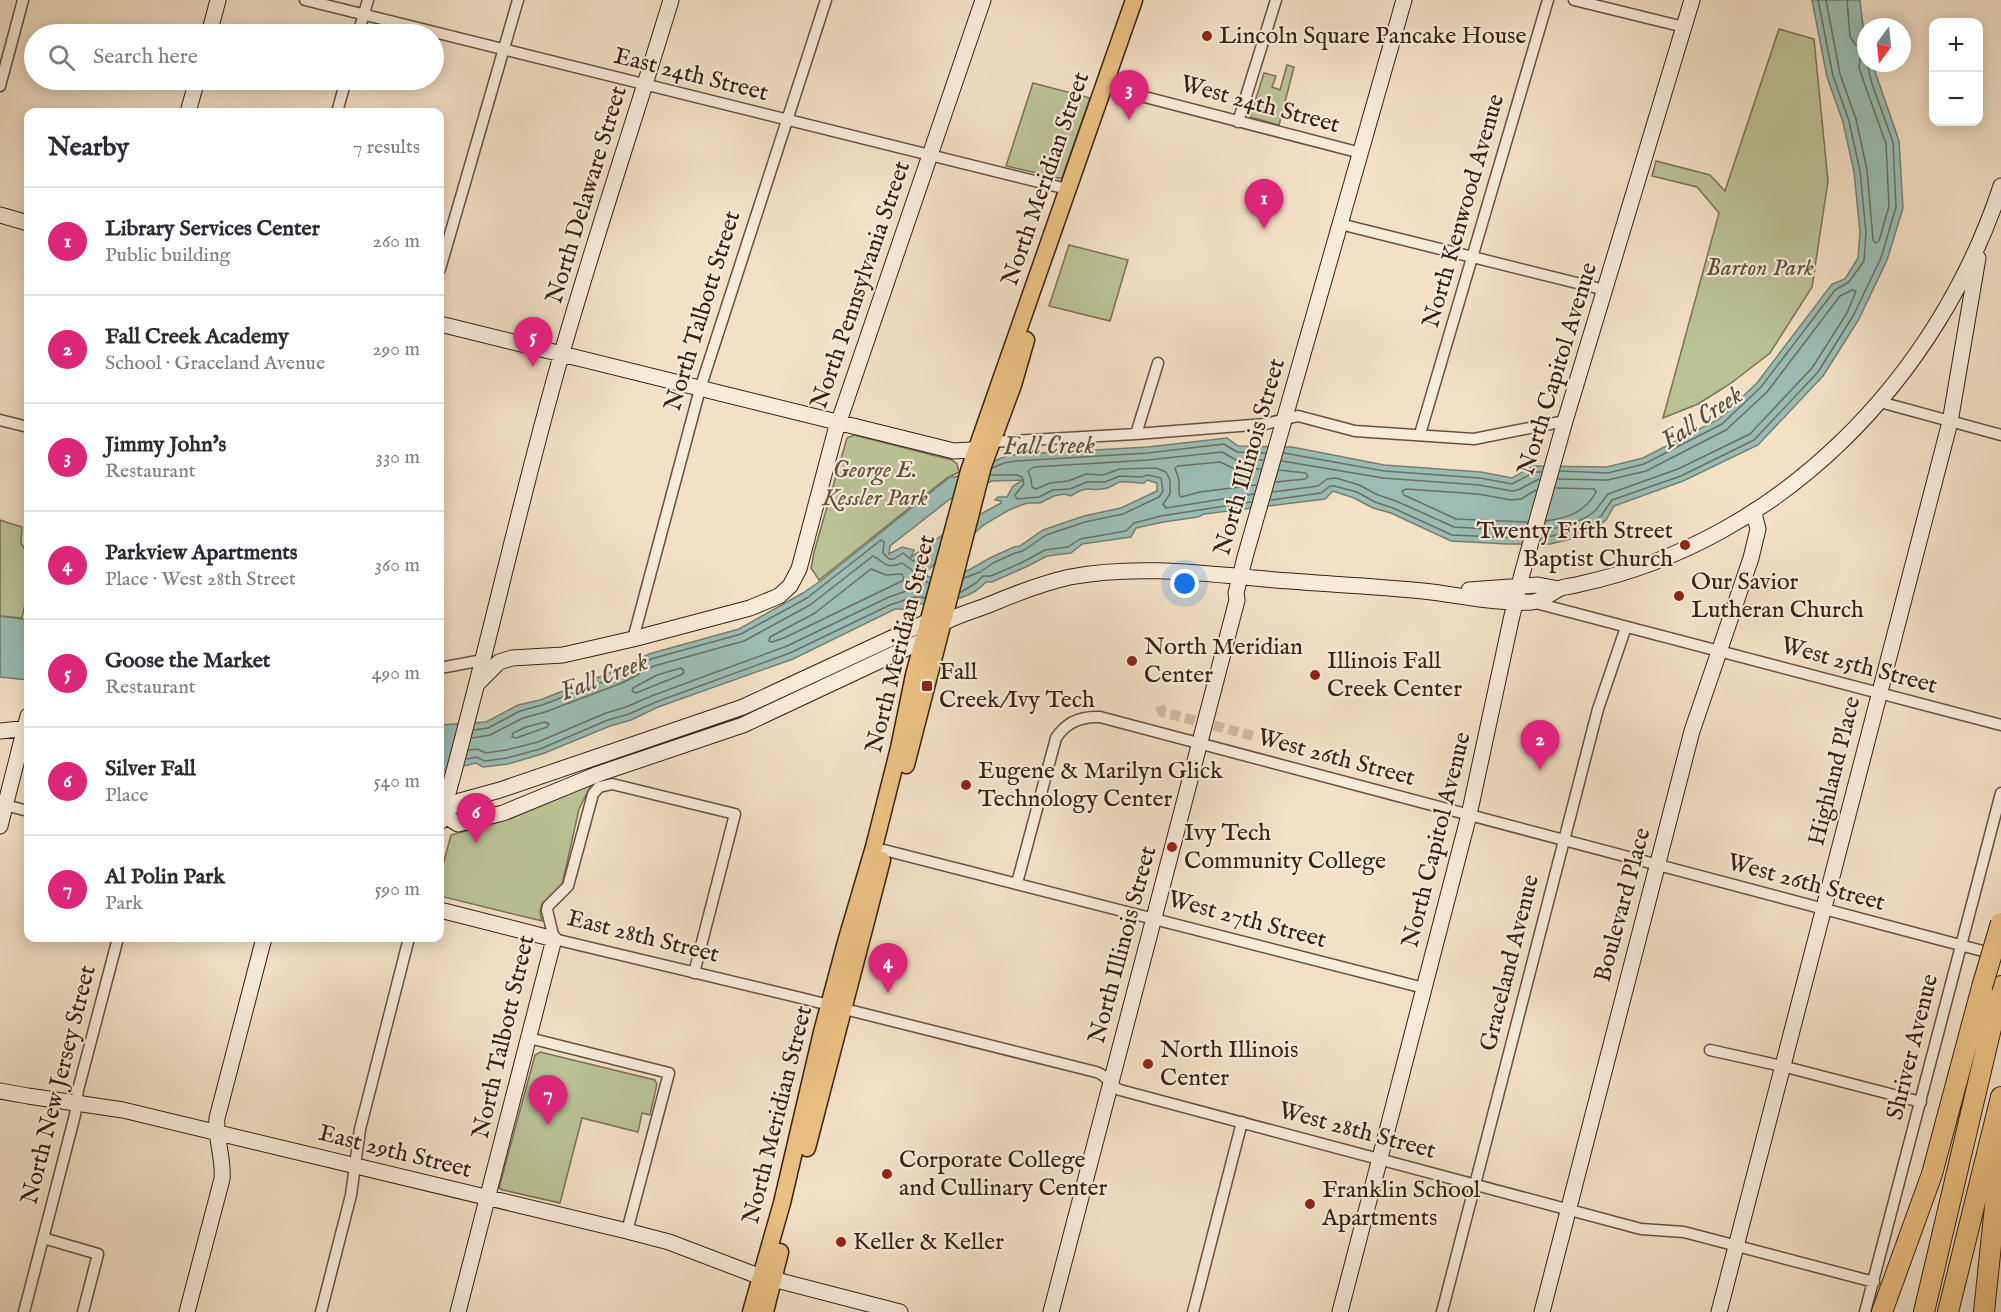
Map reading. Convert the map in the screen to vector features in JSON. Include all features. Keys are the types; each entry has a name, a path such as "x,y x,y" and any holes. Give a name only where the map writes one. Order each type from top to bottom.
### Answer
{"highway":[{"path":"1924,1312 1994,988 2001,922"},
{"path":"1882,1312 1932,1174 1994,988"},
{"path":"1948,1312 2001,1097"},
{"path":"1984,1312 2001,1149"}],"main road":[{"path":"212,24 218,0"},
{"name":"North Delaware Street","path":"444,804 477,687 561,355 671,0"},
{"name":"North Pennsylvania Street","path":"633,639 750,608 774,599 790,586 800,569 838,423 983,0"},
{"name":"North Meridian Street","path":"836,1007 884,850 939,614 976,469 1067,189 1134,0"},
{"name":"North Meridian Street","path":"985,445 1013,385 1030,324 1145,0"},
{"name":"North Illinois Street","path":"1050,1312 1200,743 1237,600 1236,593 1249,543 1404,0"},
{"name":"North Capitol Avenue","path":"1340,1312 1469,815 1517,594 1556,450 1692,0"},
{"path":"189,108 194,90"},
{"path":"1517,594 1532,602 1544,599 1559,589 1607,578 1664,559 1704,541 1754,513 1825,458 1880,402 1945,311 1981,239 2001,186"},
{"path":"0,216 24,222"},
{"name":"Highland Place","path":"1719,1312 1950,422 1981,239"},
{"path":"444,325 959,453 985,445"},
{"name":"Boulevard Place","path":"1542,1312 1692,730 1758,530 1754,513"},
{"path":"444,814 460,801 564,769 743,707 939,614 1081,575 1137,570 1424,591 1517,594 1538,585 1559,589"},
{"name":"North Meridian Street","path":"751,1312 767,1278 836,1007 924,640 939,614"},
{"path":"489,633 494,648 500,654 512,658 563,655 633,639"},
{"path":"444,819 458,824 503,813 598,774 743,725 924,640"},
{"name":"North Delaware Street","path":"477,687 499,662 512,658"},
{"path":"0,731 24,727"},
{"path":"0,826 24,740"},
{"name":"East 28th Street","path":"444,911 554,939"},
{"name":"North Talbott Street","path":"458,1312 554,939"},
{"path":"187,1312 222,1179 217,1132 218,1115 263,942"},
{"name":"East 29th Street","path":"0,1090 123,1110 627,1231 680,1246 767,1278 900,1312"},
{"name":"North Meridian Street","path":"765,1312 767,1278"}],"street":[{"path":"0,86 22,0"},
{"name":"East 24th Street","path":"305,0 400,24"},
{"path":"361,24 368,0"},
{"path":"444,254 518,0"},
{"name":"North Talbott Street","path":"633,639 700,389 826,0"},
{"path":"1238,122 1276,0"},
{"name":"North Kenwood Avenue","path":"1420,435 1548,0"},
{"path":"1574,0 1684,27"},
{"name":"East 24th Street","path":"444,35 1067,189"},
{"name":"West 24th Street","path":"1114,89 1360,153"},
{"path":"338,108 343,90"},
{"path":"1340,224 1605,290"},
{"path":"1136,434 1158,363"},
{"path":"1880,402 2001,435"},
{"path":"985,445 1000,440 1136,434 1265,424 1282,426 1298,416 1355,431 1474,439 1565,421"},
{"path":"0,420 24,426"},
{"name":"West 25th Street","path":"1532,602 2001,725"},
{"name":"Graceland Avenue","path":"1442,1312 1598,709 1626,627"},
{"path":"444,667 483,660"},
{"name":"West 26th Street","path":"1017,883 1052,750 1060,730 1084,718 1100,717 2001,956"},
{"name":"North Talbott Street","path":"554,939 548,906 568,886 593,794 602,785 612,784 735,814 694,973"},
{"name":"Shriver Avenue","path":"1865,1312 2001,793"},
{"path":"5,805 24,810"},
{"name":"West 27th Street","path":"884,850 1424,988"},
{"name":"East 28th Street","path":"554,939 836,1007"},
{"name":"North New Jersey Street","path":"24,1312 117,942"},
{"path":"321,1312 351,1195 360,1130 408,942"},
{"name":"West 28th Street","path":"836,1007 1102,1074 1120,1090 1641,1229 1677,1231 1874,1282"},
{"path":"529,1038 669,1073 627,1231"},
{"path":"1710,1050 1921,1102"},
{"path":"1193,1312 1242,1122"},
{"path":"43,1238 98,1254 83,1312"}],"green space":[{"name":"Barton Park","path":"1779,29 1814,39 1828,181 1812,287 1770,353 1730,384 1698,404 1663,418 1719,213 1697,187 1652,176 1656,161 1710,175 1725,191"},
{"path":"1287,65 1294,67 1279,125 1250,117 1264,73 1276,76 1272,87 1280,90"},
{"path":"1033,83 1090,98 1062,178 1006,166"},
{"path":"1069,245 1128,260 1110,321 1049,306"},
{"name":"George E. Kessler Park","path":"854,435 952,460 957,464 959,472 947,478 819,580 811,568 814,552 847,438"},
{"path":"0,520 22,527 24,609 22,618 0,616"},
{"path":"591,785 579,809 562,885 542,904 540,912 542,921 444,897 444,861 451,835 497,822"},
{"path":"540,1052 655,1080 657,1084 650,1115 642,1113 638,1132 582,1118 560,1203 499,1188 535,1055"}],"water":[{"name":"Fall Creek","path":"1812,0 1860,0 1862,18 1857,18 1857,72 1875,72 1899,141 1903,208 1887,260 1859,319 1823,376 1758,445 1683,481 1614,506 1606,520 1592,530 1571,539 1550,544 1451,541 1391,513 1333,491 1325,499 1204,514 1163,522 1136,528 1131,537 1082,544 1071,553 1047,556 992,582 986,582 973,593 957,599 924,605 909,603 904,609 895,609 793,659 658,707 631,720 610,726 542,754 508,764 483,767 476,763 444,771 444,725 486,722 518,705 540,700 617,670 649,654 739,629 803,593 823,579 950,477 1009,455 1148,447 1227,438 1238,446 1292,447 1384,465 1481,472 1512,478 1533,466 1607,467 1643,458 1719,419 1757,383 1832,284 1845,279 1858,258 1860,232 1854,172 1843,122 1827,77","holes":["1023,480 1013,486 1007,497 998,497 995,500 1001,503 944,534 911,557 914,550 902,547 889,554 890,546 950,499 992,481","1147,480 1157,483 1157,491 1121,508 1084,516 1043,530 1020,546 955,575 928,577 926,572 947,552 964,542 985,524 1027,503 1040,503 1054,496 1064,494 1071,496 1086,489 1101,489 1120,482 1144,483"]},
{"path":"0,616 24,619 24,680 0,677"}],"tunnel":[{"path":"1160,706 1162,712 1254,736"}],"place":[{"name":"Lincoln Square Pancake House","path":"1207,36"},
{"name":"Jimmy John's","path":"1129,120"},
{"name":"Library Services Center","path":"1264,229"},
{"name":"Goose the Market","path":"533,367"},
{"name":"Twenty Fifth Street Baptist Church","path":"1685,545"},
{"name":"Our Savior Lutheran Church","path":"1679,596"},
{"name":"North Meridian Center","path":"1132,661"},
{"name":"Illinois Fall Creek Center","path":"1315,675"},
{"name":"Fall Creek/Ivy Tech","path":"927,686"},
{"name":"Fall Creek Academy","path":"1540,770"},
{"name":"Eugene & Marilyn Glick Technology Center","path":"966,785"},
{"name":"Silver Fall","path":"476,843"},
{"name":"Ivy Tech Community College","path":"1172,847"},
{"name":"Parkview Apartments","path":"888,993"},
{"name":"North Illinois Center","path":"1148,1064"},
{"name":"Al Polin Park","path":"548,1125"},
{"name":"Corporate College and Cullinary Center","path":"887,1174"},
{"name":"Franklin School Apartments","path":"1310,1204"},
{"name":"Keller & Keller","path":"841,1242"}]}
